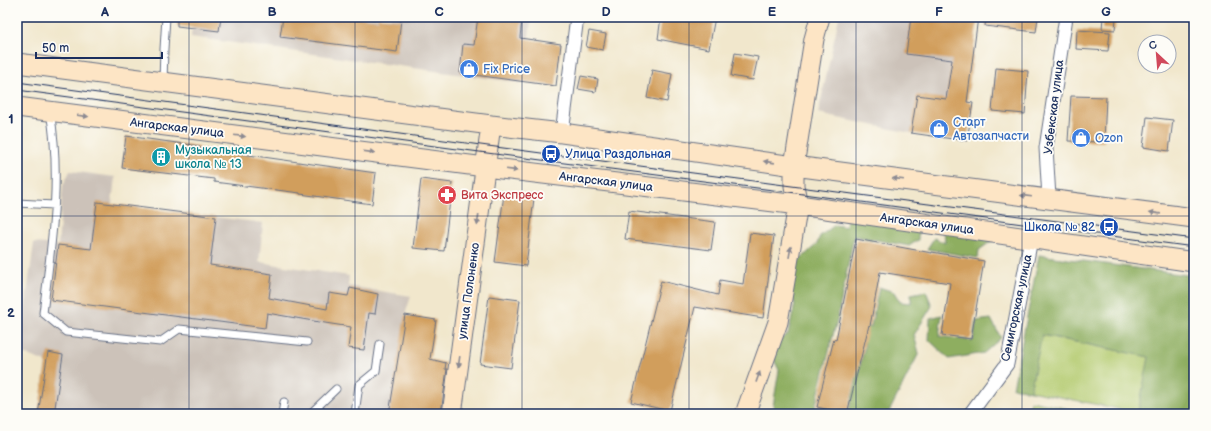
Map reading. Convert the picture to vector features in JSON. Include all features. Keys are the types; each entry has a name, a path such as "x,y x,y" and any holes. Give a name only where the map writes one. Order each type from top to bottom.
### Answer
{"main road":[{"path":"745,414 778,322 798,205 794,186 794,166 814,39 820,17"},
{"path":"17,63 562,133 794,166 1194,218"},
{"name":"Ангарская улица","path":"17,107 485,167 798,205 1194,262"},
{"name":"улица Полоненко","path":"452,414 491,125"}],"street":[{"path":"562,133 577,17"},
{"name":"Узбекская улица","path":"1048,198 1046,148 1066,17"},
{"name":"Семигорская улица","path":"970,414 1007,364 1031,239"}],"lane":[{"path":"163,82 166,17"},
{"path":"50,112 54,133 55,187 52,244 43,314 66,332 160,342 179,329 307,342"},
{"path":"17,203 54,205"},
{"path":"355,414 359,385 376,370 380,344"},
{"path":"312,414 313,411 336,390"},
{"path":"282,414 284,402"}],"shaded area":[{"path":"193,17 532,17 521,83 191,37"},
{"path":"839,17 978,17 967,102 973,103 967,141 911,133 818,114"},
{"path":"70,171 115,177 112,204 263,223 259,262 349,276 348,286 411,296 405,315 436,320 429,364 445,369 453,369 452,385 446,385 442,414 38,414 46,362 19,352 34,243 58,245 63,185"}],"green space":[{"path":"847,216 919,225 918,240 909,246 854,236 837,321 815,408 843,414 790,414 776,411 773,406 779,370 774,360 778,341 788,334 795,304 790,293 795,264 817,244 820,236 835,225 846,227"},
{"path":"944,230 996,238 979,250 978,258 927,249 934,238 945,243"},
{"path":"1039,255 1194,276 1194,414 1129,414 1129,411 1138,412 1149,357 1042,335 1030,391 1013,388"},
{"path":"879,287 894,292 900,302 911,303 911,294 926,291 932,306 914,335 919,353 889,412 884,414 848,414 865,346 861,329 871,327"},
{"path":"942,315 939,336 973,341 976,321 991,319 1001,338 984,353 949,359 929,340 930,318"},
{"path":"1041,335 1150,357 1138,413 1030,391"},
{"path":"1031,401 1094,414 1028,414"}],"building":[{"path":"177,17 221,17 219,31 177,26"},
{"path":"283,17 355,17 378,20 378,17 401,20 397,52 280,37"},
{"path":"478,17 522,17 520,38 561,44 556,86 460,73 463,44 474,45"},
{"path":"661,17 715,17 709,49 658,39"},
{"path":"911,17 978,17 967,102 973,103 967,141 911,133 917,95 946,99 952,60 906,54"},
{"path":"986,17 1038,17 1036,32 985,26"},
{"path":"1103,17 1116,17 1115,30 1102,29"},
{"path":"1077,30 1110,32 1108,51 1076,49"},
{"path":"589,31 606,34 603,50 586,47"},
{"path":"735,53 758,57 753,80 731,76"},
{"path":"996,68 1028,71 1025,114 992,111"},
{"path":"652,70 672,74 667,102 647,98"},
{"path":"581,76 598,79 596,92 578,89"},
{"path":"1071,96 1106,97 1104,142 1068,141"},
{"path":"1147,117 1173,120 1169,151 1143,147"},
{"path":"126,136 376,173 372,204 214,182 214,179 122,168"},
{"path":"421,179 452,183 444,251 413,248"},
{"path":"504,194 534,198 526,266 495,262"},
{"path":"97,202 216,217 210,265 272,274 269,298 327,309 329,293 348,296 350,288 378,294 375,314 369,313 364,350 348,348 351,327 267,313 265,328 51,300 58,245 91,249"},
{"path":"629,211 715,222 711,250 625,239"},
{"path":"750,233 774,236 763,318 695,307 670,411 631,402 661,281 718,295 720,280 743,284"},
{"path":"856,239 984,261 971,339 942,335 950,283 880,272 870,326 869,325 847,414 817,407 834,339 836,340"},
{"path":"489,296 520,300 511,368 480,364"},
{"path":"405,315 436,320 430,359 446,363 445,369 447,369 441,414 389,414"},
{"path":"48,352 63,355 54,414 38,414"}],"tram line":[{"path":"17,82 1194,239"},
{"path":"17,90 1194,247"}],"place":[{"name":"Fix Price","path":"469,69"},
{"name":"Старт Автозапчасти","path":"939,129"},
{"name":"Ozon","path":"1081,138"},
{"name":"Улица Раздольная","path":"551,154"},
{"name":"Музыкальная школа № 13","path":"161,157"},
{"name":"Вита Экспресс","path":"447,195"},
{"name":"Школа № 82","path":"1109,227"}]}
